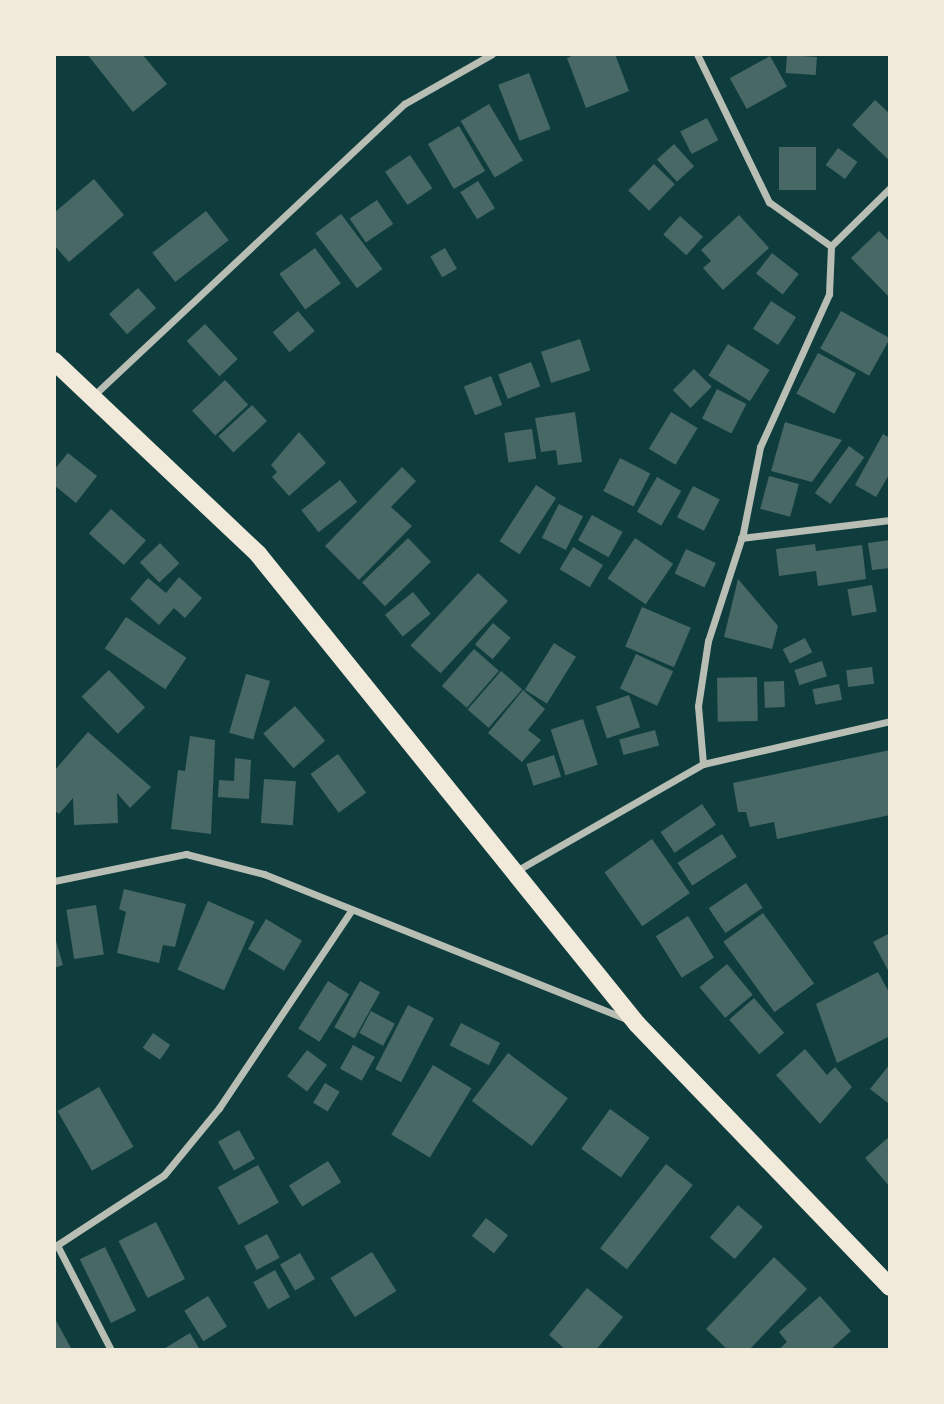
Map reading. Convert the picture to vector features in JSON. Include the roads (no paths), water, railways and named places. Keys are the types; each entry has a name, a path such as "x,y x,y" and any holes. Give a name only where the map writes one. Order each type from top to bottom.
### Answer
{"main road":[{"path":"54,361 258,554 516,870 637,1024 890,1287"}],"street":[{"path":"92,397 404,104 492,54"},
{"path":"697,54 769,202 831,246"},
{"path":"703,764 698,706 708,641 741,538 760,447 829,294 831,246 890,188"},
{"path":"741,538 890,520"},
{"path":"516,870 703,764 890,721"},
{"path":"54,881 186,854 264,874 637,1024"},
{"path":"111,1350 56,1246 164,1175 219,1108 351,911"}]}
